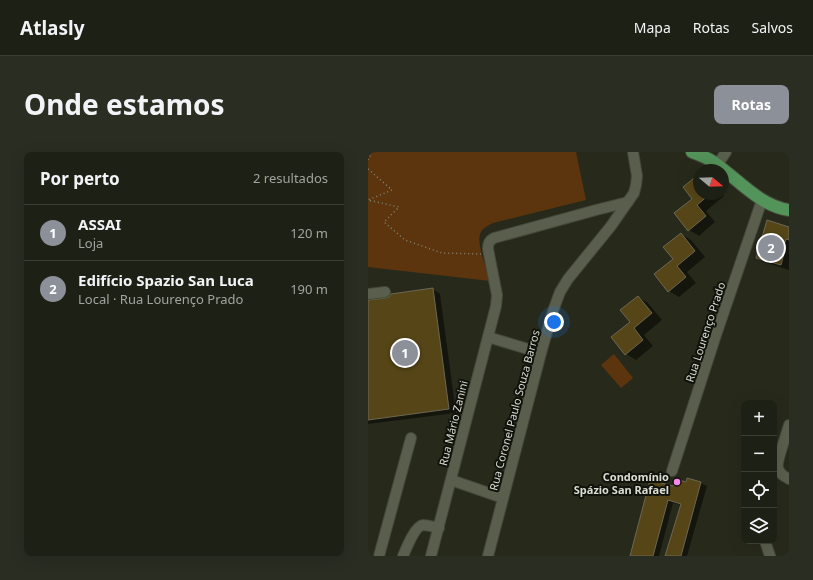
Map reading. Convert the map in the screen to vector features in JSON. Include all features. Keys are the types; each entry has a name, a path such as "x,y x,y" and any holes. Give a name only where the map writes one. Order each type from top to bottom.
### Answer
{"main road":[{"path":"692,152 711,160 716,164"},
{"path":"729,174 762,200 773,206 789,210"}],"street":[{"name":"Rua Coronel Paulo Souza Barros","path":"488,556 553,311 560,292 568,279 611,226 634,193 637,176 633,152"},
{"path":"718,164 726,152"},
{"name":"Rua Lourenço Prado","path":"672,471 762,200"},
{"path":"489,254 488,244 490,240 494,238 628,202"},
{"name":"Rua Mário Zanini","path":"431,556 496,306 497,295 489,254"},
{"path":"368,294 385,292"},
{"path":"488,337 541,353"},
{"path":"789,425 777,467 780,473 789,479"},
{"path":"379,556 411,438"},
{"path":"451,480 503,498"},
{"path":"403,556 416,530 420,526 424,525 438,528"},
{"path":"766,544 770,556"}],"path":[{"path":"368,160 372,152"},
{"path":"368,169 392,190 368,200 399,207 384,222 405,240 442,253 489,254"}],"shaded area":[{"path":"368,152 576,152 586,200 493,223 485,228 481,232 479,242 490,281 368,267"},
{"path":"614,354 633,378 621,388 601,365"}],"building":[{"path":"693,179 693,200 703,200 697,205 706,216 688,231 674,213 692,199 683,187"},
{"path":"767,220 789,227 789,240 786,239 781,253 784,254 781,265 756,258"},
{"path":"681,233 695,251 677,266 686,277 668,292 654,274 673,259 663,247"},
{"path":"433,288 449,409 368,420 368,300 386,298 391,294"},
{"path":"638,296 652,313 634,328 643,340 625,355 611,337 630,322 620,310"},
{"path":"687,478 701,482 681,556 665,556 681,504 668,500 653,556 630,556 650,480 673,486 676,479 686,482"}],"place":[{"name":"Edifício Spazio San Luca","path":"771,248"},
{"name":"ASSAI","path":"405,353"},
{"name":"Condomínio Spázio San Rafael","path":"677,482"}]}
